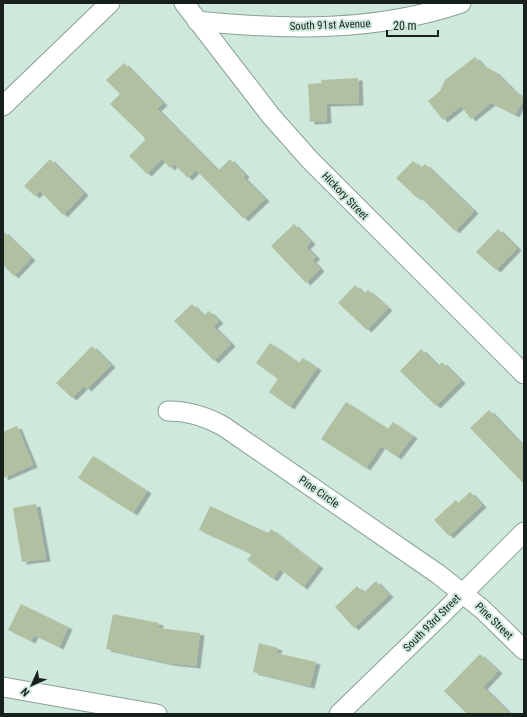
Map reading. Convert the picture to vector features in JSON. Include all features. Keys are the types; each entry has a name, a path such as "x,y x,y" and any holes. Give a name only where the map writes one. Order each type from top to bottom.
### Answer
{"street":[{"path":"3,106 110,3"},
{"name":"Hickory Street","path":"184,3 271,116 310,160 524,374"},
{"name":"South 91st Avenue","path":"197,20 245,25 356,25 415,16 461,3"},
{"name":"Pine Circle","path":"168,411 192,413 205,416 223,426 438,574 462,593"},
{"name":"South 93rd Street","path":"339,714 524,532"},
{"name":"Pine Street","path":"462,593 482,609 524,650"},
{"path":"3,687 157,714"}],"building":[{"path":"475,57 482,65 495,72 512,89 524,98 515,115 491,103 471,119 461,106 443,120 428,101 440,91 445,80"},
{"path":"124,63 163,103 157,109 218,171 230,159 245,175 243,177 265,199 244,219 196,170 188,178 174,164 170,168 162,159 147,174 129,156 145,140 144,137 110,104 120,94 106,80"},
{"path":"358,78 359,103 326,104 327,121 310,122 308,84 322,83 321,80"},
{"path":"50,159 84,193 63,215 40,191 35,196 24,186"},
{"path":"413,161 421,168 425,164 474,211 455,231 419,196 417,198 396,178"},
{"path":"294,224 311,242 306,247 316,257 312,260 320,269 306,283 271,246"},
{"path":"498,229 517,248 496,270 476,252"},
{"path":"3,231 31,258 14,276 3,265"},
{"path":"355,285 364,294 368,290 388,308 367,330 338,303"},
{"path":"192,304 203,316 209,311 219,321 213,326 231,344 214,361 174,321"},
{"path":"270,343 299,363 303,358 317,368 290,407 269,392 278,379 256,363"},
{"path":"92,346 111,365 87,389 84,386 72,398 56,383"},
{"path":"421,349 438,366 442,362 461,381 436,406 400,371"},
{"path":"346,402 388,429 393,422 413,436 397,457 381,446 366,468 321,439"},
{"path":"489,410 524,447 524,484 470,428"},
{"path":"17,426 33,465 3,478 3,432"},
{"path":"93,456 147,491 133,513 78,478"},
{"path":"470,492 482,505 449,536 434,520 456,500 458,503"},
{"path":"36,504 46,559 22,562 13,508"},
{"path":"210,506 268,533 271,529 319,566 303,587 280,569 273,579 247,560 252,554 199,530"},
{"path":"376,581 389,595 354,628 335,607 357,586 363,593"},
{"path":"21,604 68,627 59,647 34,635 31,641 8,630"},
{"path":"113,614 159,623 158,628 200,633 196,666 169,663 106,649"},
{"path":"259,643 278,648 276,653 316,662 310,686 253,672"},
{"path":"480,654 498,671 483,687 510,714 467,714 444,691"}]}
